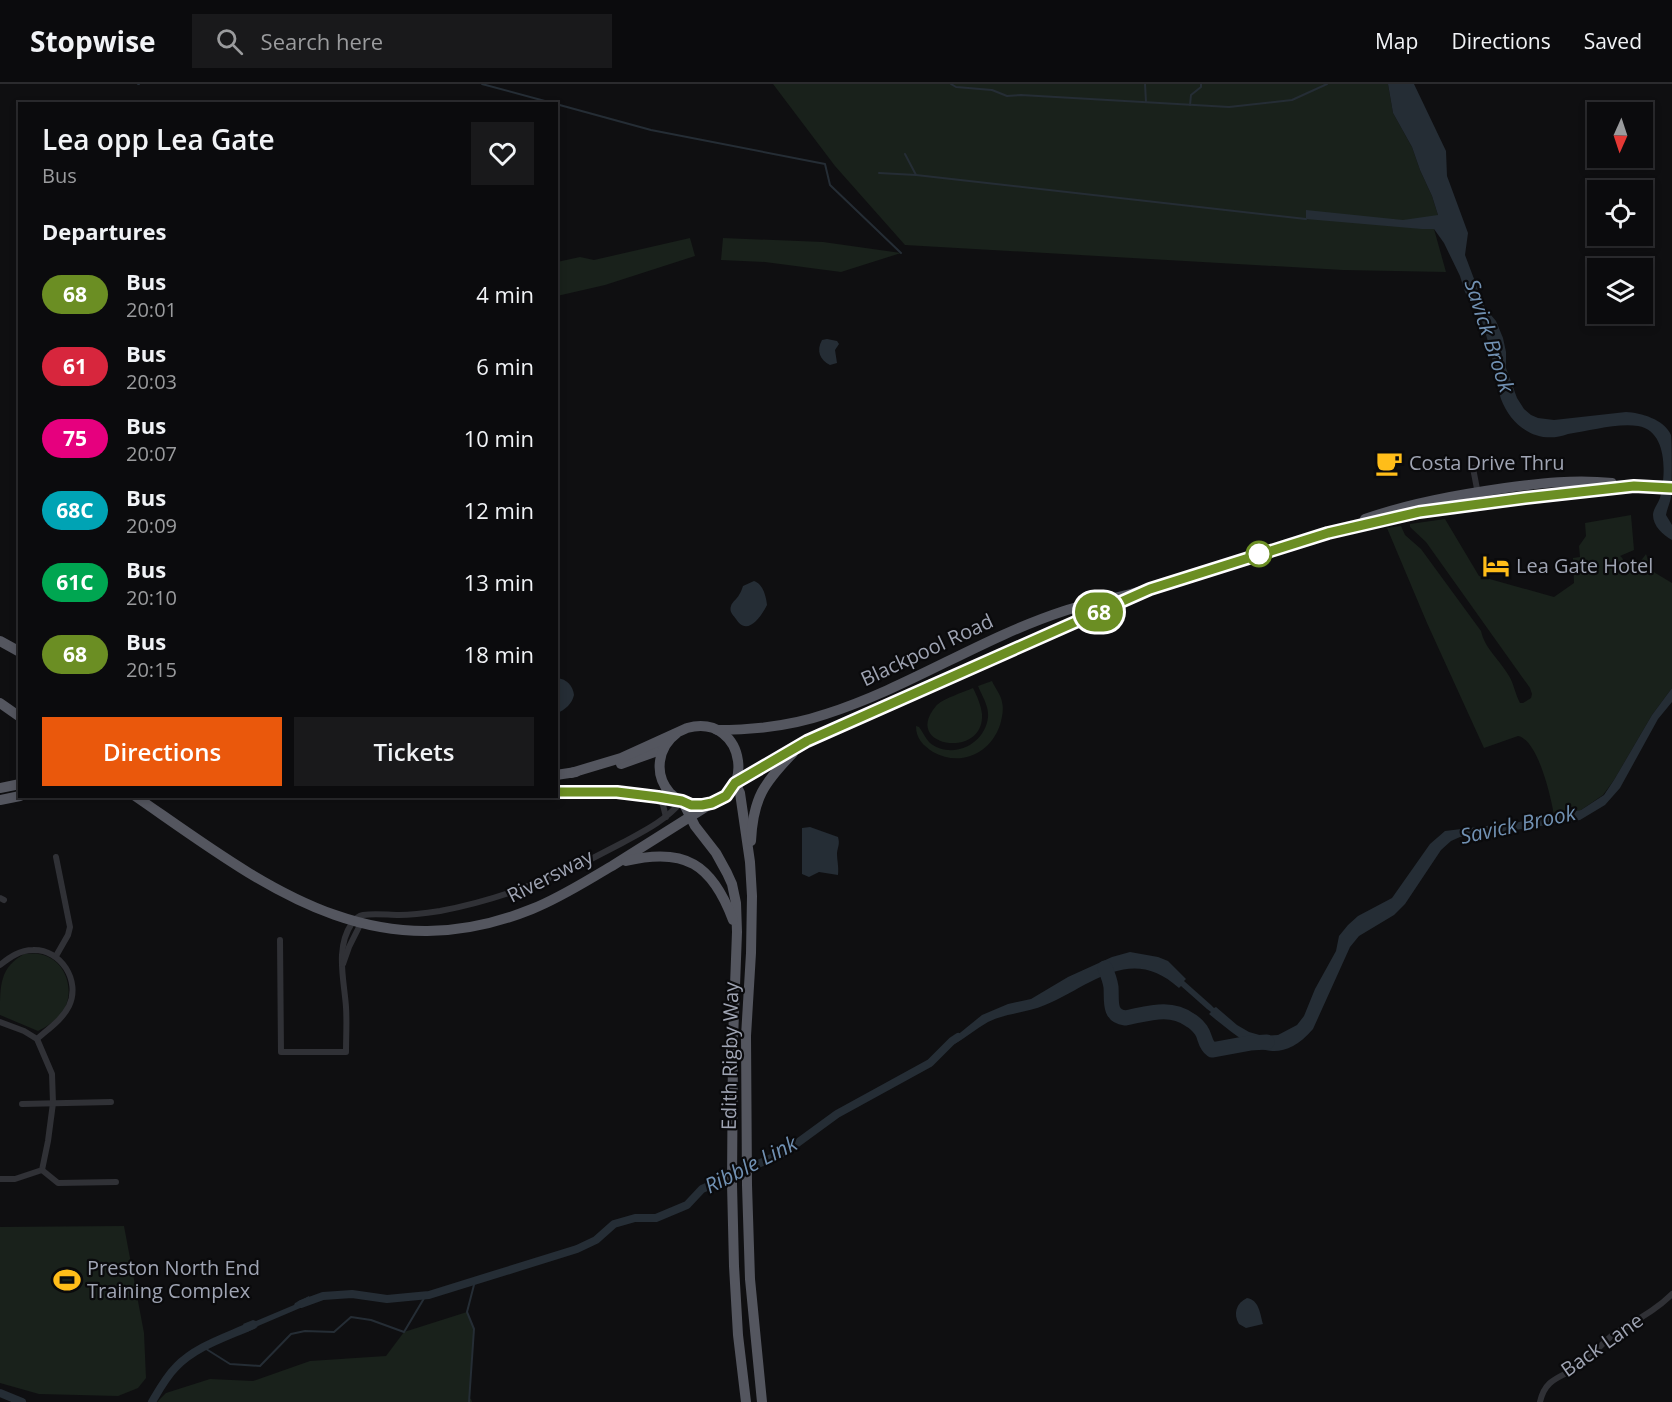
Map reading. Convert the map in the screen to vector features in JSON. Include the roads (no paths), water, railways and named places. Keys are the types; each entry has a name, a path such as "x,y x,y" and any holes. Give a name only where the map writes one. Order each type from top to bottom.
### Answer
{"highway":[{"name":"Blackpool Road","path":"717,730 769,727 828,714 902,683 1021,627 1065,611 1150,589 1328,533 1478,498 1639,486 1672,488"},
{"name":"Blackpool Road","path":"735,783 801,744 1150,589"},
{"path":"0,641 18,651"},
{"path":"0,703 18,716"},
{"path":"558,792 617,792 659,797 697,805 712,803 726,796 735,783 739,768 737,753 729,740 717,730 697,726 677,732 621,758 571,773"},
{"path":"677,732 663,749 660,764 662,779 669,792 682,801"},
{"path":"750,861 752,821 760,792 801,744"},
{"path":"558,774 623,764 663,749"},
{"name":"Edith Rigby Way","path":"735,783 740,793 750,861 752,896 746,1036 747,1185 750,1279 762,1402"},
{"path":"0,788 18,784"},
{"path":"0,800 18,796"},
{"name":"Riversway","path":"138,798 263,883 315,908 357,922 388,930 414,931 444,930 486,924 534,909 575,888 712,803"},
{"name":"Edith Rigby Way","path":"682,801 690,817 716,853 732,884 737,932 732,1184 734,1266 746,1402"},
{"path":"609,867 635,859 662,856 689,861 710,876 726,902 737,932"}],"street":[{"path":"1473,468 1478,498"},
{"path":"659,797 666,817"},
{"name":"Riversway","path":"357,922 363,915 406,915 471,904 540,882 582,864 633,837 666,817 682,801"},
{"path":"56,857 70,927 56,956"},
{"path":"280,940 281,1052 346,1052 346,1008 341,956 347,931 357,922"},
{"path":"0,965 14,954 34,949 56,956 70,975 72,983 70,1004 63,1016 37,1039"},
{"path":"0,1022 24,1031 37,1039 52,1074 53,1103 42,1170"},
{"path":"22,1104 111,1102"},
{"path":"0,1179 15,1179 42,1170"},
{"path":"42,1170 58,1183 116,1182"},
{"name":"Back Lane","path":"1540,1402 1542,1392 1551,1380 1582,1364 1612,1336 1672,1294"}],"water":[{"path":"1388,84 1414,84 1446,151 1447,176 1468,233 1465,255 1485,308 1496,321 1503,338 1506,368 1517,398 1524,409 1538,418 1554,420 1626,412 1645,415 1668,429 1671,435 1672,475 1671,497 1666,515 1672,525 1672,540 1659,530 1653,519 1662,489 1664,466 1660,445 1648,430 1638,426 1621,426 1547,437 1528,432 1512,418 1499,393 1491,353 1494,352 1492,344 1489,345 1482,321 1465,292 1444,243 1434,229 1306,219 1306,210 1403,220 1438,215 1412,147 1393,113"},
{"path":"822,340 837,341 839,344 835,350 837,363 830,365 821,358 819,351"},
{"path":"754,581 762,588 767,605 753,623 745,626 740,624 731,612 732,603 740,594 743,586"},
{"path":"558,678 569,684 574,695 572,701 558,712"},
{"path":"1672,688 1672,702 1658,719 1620,788 1605,805 1580,820 1460,837 1451,841 1441,850 1405,904 1394,915 1359,936 1350,947 1313,1029 1299,1042 1286,1049 1273,1051 1247,1043 1209,1014 1211,1012 1181,986 1179,988 1161,975 1144,969 1112,972 1038,1008 988,1022 953,1045 950,1041 982,1015 1008,1004 1031,999 1068,977 1112,957 1130,952 1168,961 1186,979 1184,981 1214,1008 1216,1007 1249,1032 1263,1036 1278,1035 1297,1025 1304,1016 1315,989 1336,951 1339,936 1358,916 1392,898 1430,844 1445,831 1519,822 1581,810 1604,795 1652,715"},
{"path":"810,827 838,837 838,875 819,872 809,877 802,874 802,828"},
{"path":"309,1296 312,1303 247,1332 243,1324 294,1305"},
{"path":"1247,1298 1257,1304 1263,1324 1246,1328 1239,1324 1236,1316 1237,1309 1240,1303"}],"waterway":[{"path":"482,84 549,102"},
{"path":"951,84 956,87 992,90 1007,96 1229,107 1292,100 1327,84"},
{"path":"1145,84 1146,102"},
{"path":"1190,105 1191,95 1201,87 1201,84"},
{"path":"558,105 651,130 825,164 830,185 901,253"},
{"path":"905,154 916,175"},
{"path":"879,173 916,175 1306,219"},
{"name":"Savick Brook","path":"1105,968 1111,984 1113,1011 1120,1017 1158,1012 1182,1015 1199,1027 1212,1050 1267,1042"},
{"name":"Ribble Link","path":"301,1304 323,1296 352,1294 387,1299 429,1295 577,1249 596,1240 614,1224 635,1218 656,1218 687,1205 702,1189 785,1152 837,1114 930,1063 958,1037"},
{"path":"469,1402 474,1329 467,1312 475,1281"},
{"path":"203,1347 230,1364 260,1366 291,1334 305,1331 334,1332 351,1317 371,1320 404,1332 426,1295"},
{"name":"Ribble Link","path":"152,1402 169,1375 193,1353 253,1325"},
{"name":"Ribble Link","path":"0,1393 22,1402"}],"place":[{"name":"Costa Drive Thru","path":"1389,463"},
{"name":"Lea Gate Hotel","path":"1496,566"},
{"name":"Preston North End Training Complex","path":"67,1280"}]}
